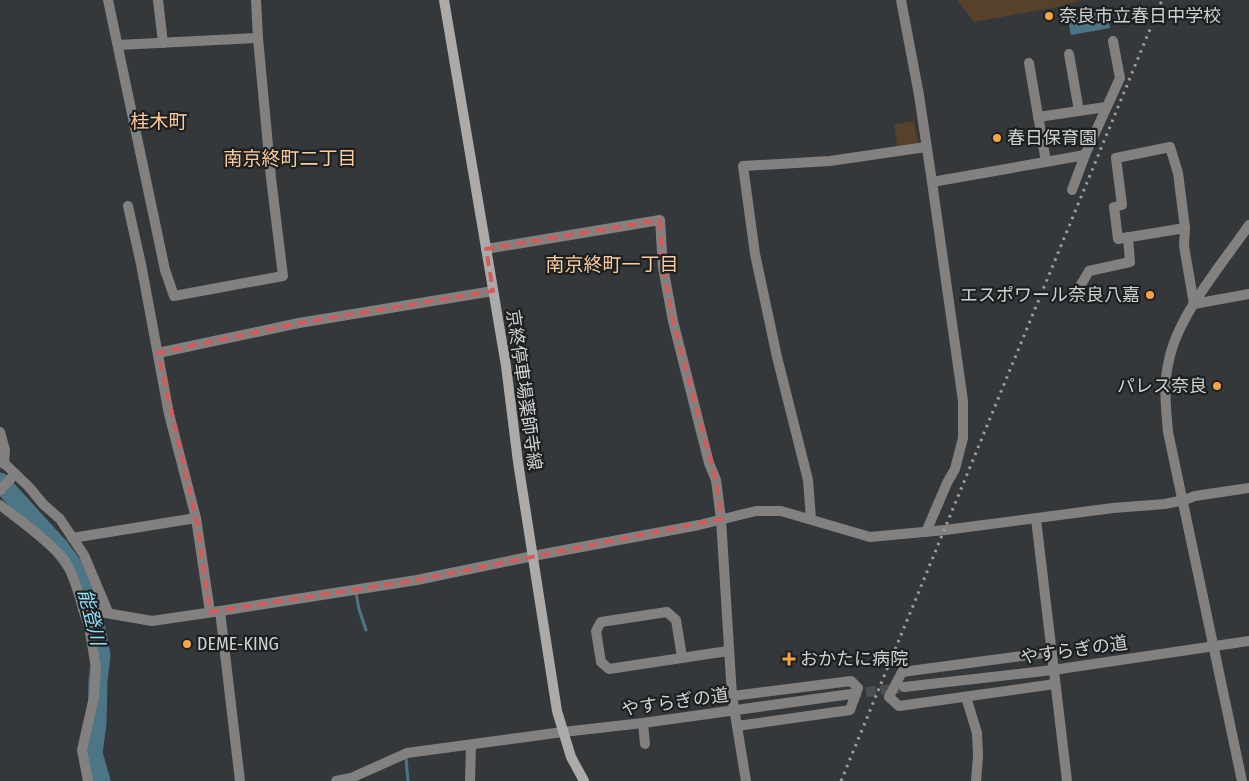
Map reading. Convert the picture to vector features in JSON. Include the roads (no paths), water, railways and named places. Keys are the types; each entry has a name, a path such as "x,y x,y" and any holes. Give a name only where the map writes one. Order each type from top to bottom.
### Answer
{"main road":[{"name":"京終停車場薬師寺線","path":"444,0 506,366 518,462 557,711 571,756 584,781"}],"street":[{"path":"108,0 165,270 174,296 283,276 271,178 256,0"},
{"path":"158,0 162,43"},
{"path":"901,0 919,95 963,401 963,438 955,469 926,532"},
{"path":"118,45 258,38"},
{"path":"1072,190 1085,155 1120,78 1112,40"},
{"path":"1069,54 1079,111"},
{"path":"1029,63 1046,162"},
{"path":"1038,117 1106,107"},
{"path":"811,519 808,480 777,358 755,254 743,166 830,161 926,147"},
{"path":"1185,228 1118,239 1114,208 1122,205 1116,158 1170,147 1178,174 1185,228 1184,246 1194,304"},
{"path":"932,182 1085,155"},
{"path":"128,206 169,414 196,518 215,612 240,781"},
{"path":"486,249 660,220 663,267 673,321 716,480 721,518 732,696 746,781"},
{"path":"1242,781 1184,500 1168,432 1165,399 1169,359 1177,334 1194,304 1249,225"},
{"path":"1076,293 1089,271 1130,262 1128,237"},
{"path":"158,353 299,323 493,291"},
{"path":"1194,304 1249,294"},
{"path":"0,432 5,450 2,462 13,475 29,487 43,504 60,519 84,555 95,610 89,626 96,668 94,697 82,750 88,781"},
{"path":"0,490 13,475"},
{"path":"0,505 33,530 64,560 80,595 95,610 152,620 417,580 699,525 721,518 756,511 780,511 870,537 1165,504 1195,496 1249,488"},
{"path":"72,538 196,518"},
{"path":"1036,519 1066,781"},
{"path":"682,657 676,620 667,612 601,622 596,630 600,662 609,668 728,651"},
{"name":"やすらぎの道","path":"904,687 1053,670 1249,641"},
{"path":"1051,652 902,672 889,697 899,706 1055,684"},
{"path":"732,696 851,681 858,688 850,710 736,726"},
{"name":"やすらぎの道","path":"336,781 351,778 407,753 851,694"},
{"path":"966,697 977,733 976,781"},
{"path":"643,723 645,744"},
{"path":"470,781 471,746"}],"water":[{"path":"1106,8 1110,28 1071,35 1067,15"}],"waterway":[{"name":"能登川","path":"0,482 59,547 88,586 101,655 97,724 93,753 101,781"},
{"path":"356,593 366,630"},
{"path":"406,758 408,781"}],"tunnel":[{"path":"851,694 900,688"}],"railway":[{"path":"841,781 1162,0"}],"place":[{"name":"奈良市立春日中学校","path":"1049,16"},
{"name":"春日保育園","path":"997,138"},
{"name":"エスポワール奈良八嘉","path":"1150,295"},
{"name":"パレス奈良","path":"1217,386"},
{"name":"DEME-KING","path":"187,644"},
{"name":"おかたに病院","path":"789,659"}],"district":[{"name":"桂木町","path":"159,121"},
{"name":"南京終町二丁目","path":"290,158"},
{"name":"南京終町一丁目","path":"612,264"}]}
